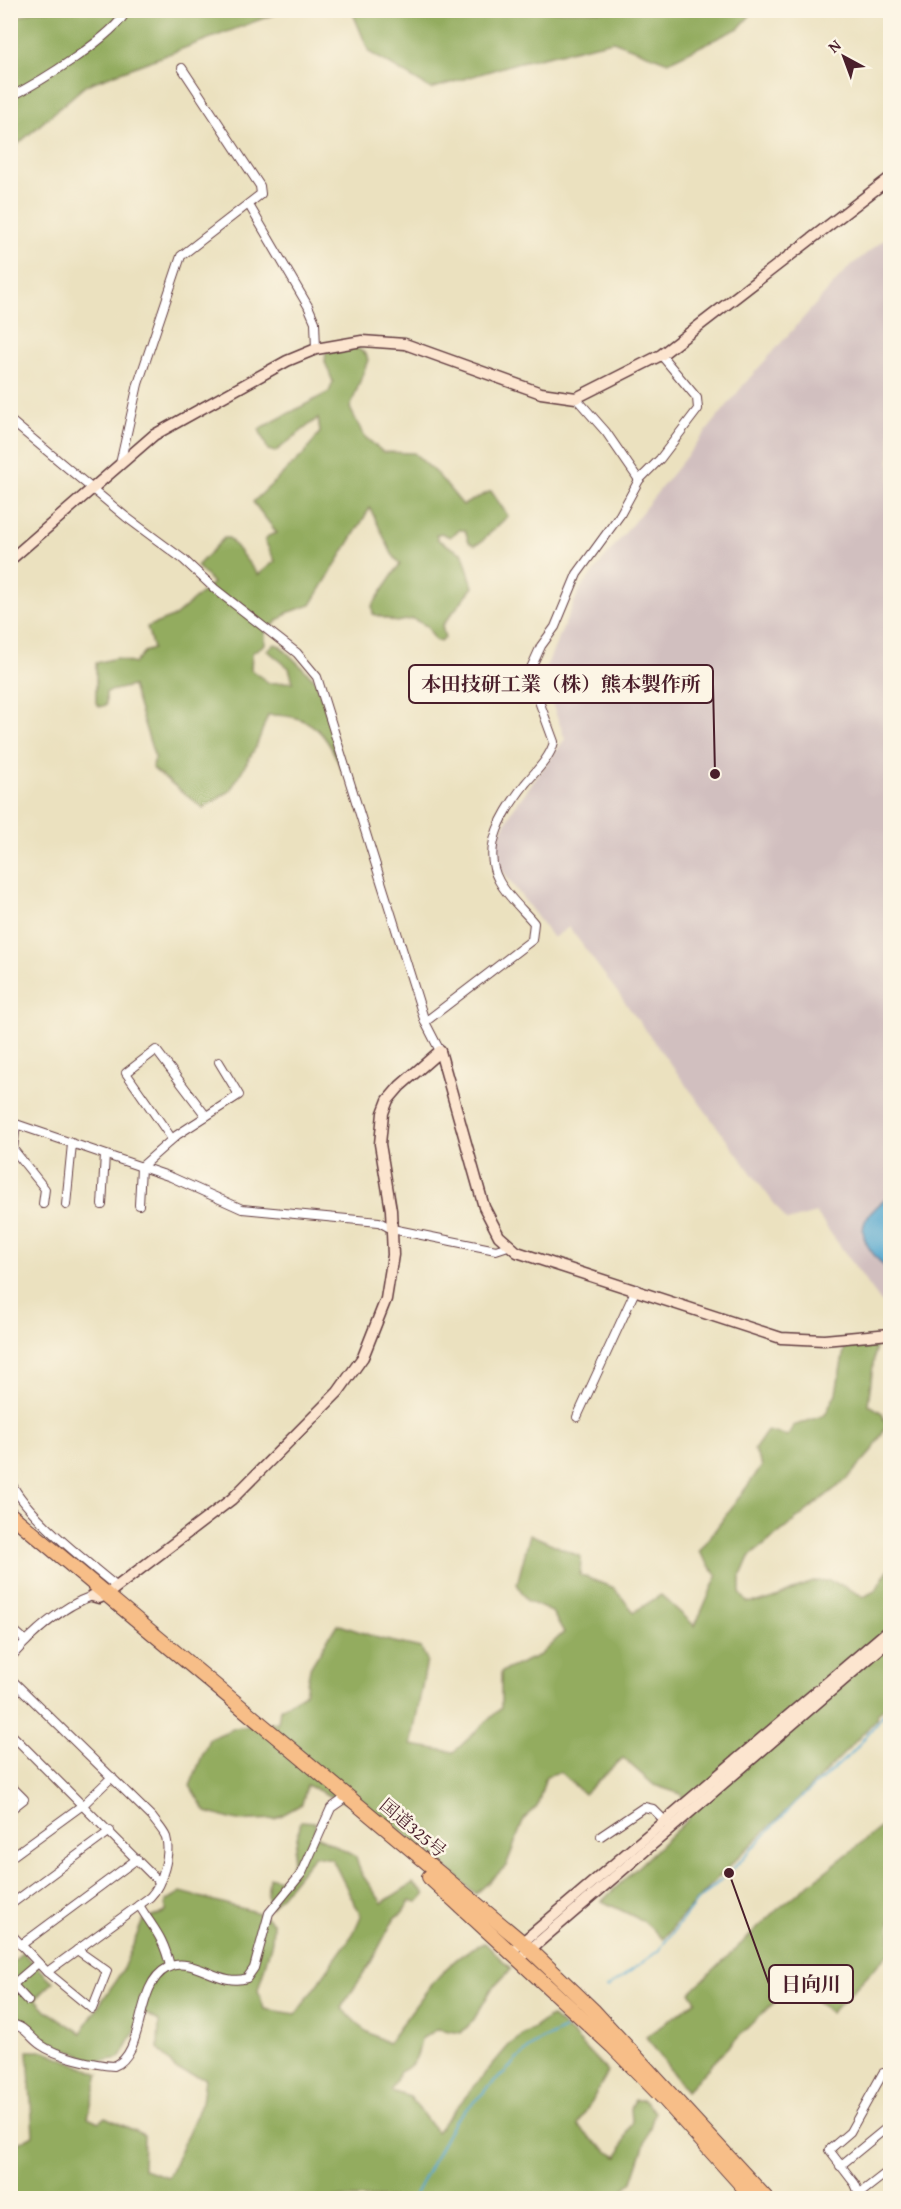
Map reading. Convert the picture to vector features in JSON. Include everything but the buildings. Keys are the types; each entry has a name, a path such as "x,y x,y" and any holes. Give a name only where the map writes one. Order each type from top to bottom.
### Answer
{"highway":[{"name":"国道325号","path":"10,1514 520,1951 665,2100 753,2199"},
{"name":"国道325号","path":"10,1523 104,1594 422,1870 593,2010 766,2199"}],"street":[{"path":"10,97 103,37 123,18 127,10"},
{"path":"120,464 138,384 181,256 261,194 260,186 182,68"},
{"path":"10,560 154,435 286,361 316,349 362,342 405,344 541,393 576,398 661,355 891,178"},
{"path":"249,205 315,322 316,349"},
{"path":"425,1022 532,940 534,924 499,881 494,866 493,852 495,834 508,806 548,757 554,742 532,682 531,668 541,646 555,627 578,574 620,515 639,480 660,459 698,409 697,398 661,355"},
{"path":"576,398 606,432 639,480"},
{"path":"10,420 297,653 318,677 425,1022 440,1051 484,1206 493,1227 508,1246 530,1257 636,1289 781,1338 824,1340 891,1334"},
{"path":"172,1139 126,1073 156,1050 206,1116"},
{"path":"10,1658 26,1641 69,1607 104,1594 232,1499 325,1406 351,1376 371,1338 386,1299 391,1277 392,1229 380,1144 383,1113 388,1100 400,1086 440,1051"},
{"path":"139,1204 141,1167 172,1139 239,1095 219,1062"},
{"path":"43,1204 45,1189 13,1149 13,1123 171,1177 242,1209 379,1222 392,1229 496,1250 508,1246"},
{"path":"66,1205 72,1144"},
{"path":"102,1205 105,1155"},
{"path":"577,1417 636,1289"},
{"path":"10,1481 18,1494 54,1532 104,1594"},
{"path":"10,1627 26,1641"},
{"path":"520,1951 891,1629"},
{"path":"668,1824 891,1640"},
{"path":"10,1678 152,1816 166,1837 167,1858 156,1891 47,1972"},
{"path":"10,1732 158,1881"},
{"path":"10,1858 84,1804 112,1777"},
{"path":"10,1785 24,1799 10,1810"},
{"path":"10,2024 28,2031 41,2046 85,2061 114,2066 125,2057 138,2031 150,1981 170,1966 184,1965 231,1981 247,1978 254,1968 269,1913 302,1873 331,1808 341,1801"},
{"path":"601,1836 644,1806 653,1809 668,1824"},
{"path":"10,1905 110,1831"},
{"path":"21,1946 136,1858"},
{"path":"139,1905 152,1926 161,1935 170,1966"},
{"path":"10,1933 47,1972 92,2009 107,1971 77,1950"},
{"path":"28,2001 12,1986 38,1963"},
{"path":"891,2074 883,2073 850,2132 829,2150 860,2196 891,2170"},
{"path":"840,2166 891,2125"}],"shaded area":[{"path":"890,235 890,1304 881,1302 816,1213 787,1221 569,927 553,938 501,869 496,842 513,809 565,739 542,676 580,589 746,382 848,268"}],"green space":[{"path":"37,10 283,11 86,85 11,150 10,20"},
{"path":"352,11 754,11 739,28 668,62 613,41 516,63 431,89 369,52"},
{"path":"355,347 366,354 368,360 350,408 364,436 383,452 414,453 438,475 463,505 491,491 508,516 475,545 469,542 465,530 459,530 450,537 441,533 436,535 438,540 463,554 473,587 442,626 445,638 440,641 435,640 427,626 413,619 396,622 373,614 372,606 400,564 392,554 370,508 311,605 287,613 265,632 265,644 252,653 251,670 269,683 293,682 289,668 267,650 275,644 280,646 316,681 345,769 342,770 330,745 316,728 296,718 268,715 256,747 230,791 203,808 152,768 155,758 132,686 106,692 106,705 100,707 96,703 96,663 116,658 134,664 144,652 153,649 147,627 175,616 213,583 197,566 224,538 229,538 258,575 275,561 265,541 268,536 277,533 253,502 305,453 320,432 318,418 275,452 268,450 259,429 329,392 333,382 325,362 326,351"},
{"path":"876,1343 868,1404 882,1413 886,1426 873,1450 847,1479 749,1557 740,1578 740,1593 747,1602 758,1602 810,1583 829,1581 864,1597 876,1590 890,1566 890,1702 824,1774 714,1882 663,1939 643,1921 602,1901 688,1819 681,1794 654,1785 623,1758 584,1794 560,1772 546,1776 537,1807 524,1819 506,1866 476,1894 377,1812 341,1801 307,1785 302,1804 275,1819 237,1821 206,1812 190,1786 209,1739 235,1728 278,1722 280,1709 305,1693 310,1668 337,1624 381,1639 421,1648 427,1660 411,1745 454,1752 501,1708 501,1672 540,1655 564,1632 552,1612 527,1601 517,1584 530,1534 581,1557 580,1575 614,1588 634,1612 661,1595 695,1626 717,1576 699,1552 762,1466 754,1450 767,1431 788,1436 793,1426 825,1415 836,1393 845,1345"},
{"path":"890,1820 890,1952 831,2013 807,1993 787,1991 756,2019 686,2091 646,2037 696,2001 690,1992 778,1909"},
{"path":"301,1821 315,1822 315,1835 356,1857 361,1873 382,1903 413,1883 425,1894 418,1902 410,1901 402,1913 395,1917 370,1964 341,2008 364,2030 388,2043 443,1972 470,1950 485,1943 511,1969 491,1990 473,2021 461,2033 438,2029 421,2039 415,2059 410,2066 400,2072 391,2091 410,2097 436,2132 509,2045 551,2016 573,2035 608,2072 578,2125 591,2139 618,2157 632,2121 631,2108 635,2100 643,2100 655,2112 632,2182 613,2198 11,2198 11,2147 33,2135 28,2051 45,2051 99,2074 88,2117 99,2122 105,2117 144,2135 143,2169 168,2177 202,2102 205,2078 176,2070 158,2048 159,2022 145,2013 120,2058 97,2062 49,2042 23,2020 11,2019 11,1965 22,1952 53,1982 36,1999 47,2011 81,2033 122,1971 143,1920 166,1912 166,1901 181,1892 263,1914 273,1924 272,1941 258,1990 264,2009 296,2014 353,1934 361,1916 332,1859 314,1856 271,1908 267,1896 269,1877 283,1881 288,1877"}],"water":[{"path":"890,1194 890,1273 869,1249 863,1234 863,1227 868,1216"}],"waterway":[{"path":"607,1988 658,1951 697,1901 729,1873 796,1802 853,1752 890,1706"},
{"path":"413,2198 455,2120 534,2044 565,2029"}],"place":[{"name":"本田技研工業（株）熊本製作所","path":"715,774"},
{"name":"日向川","path":"729,1873"}]}
